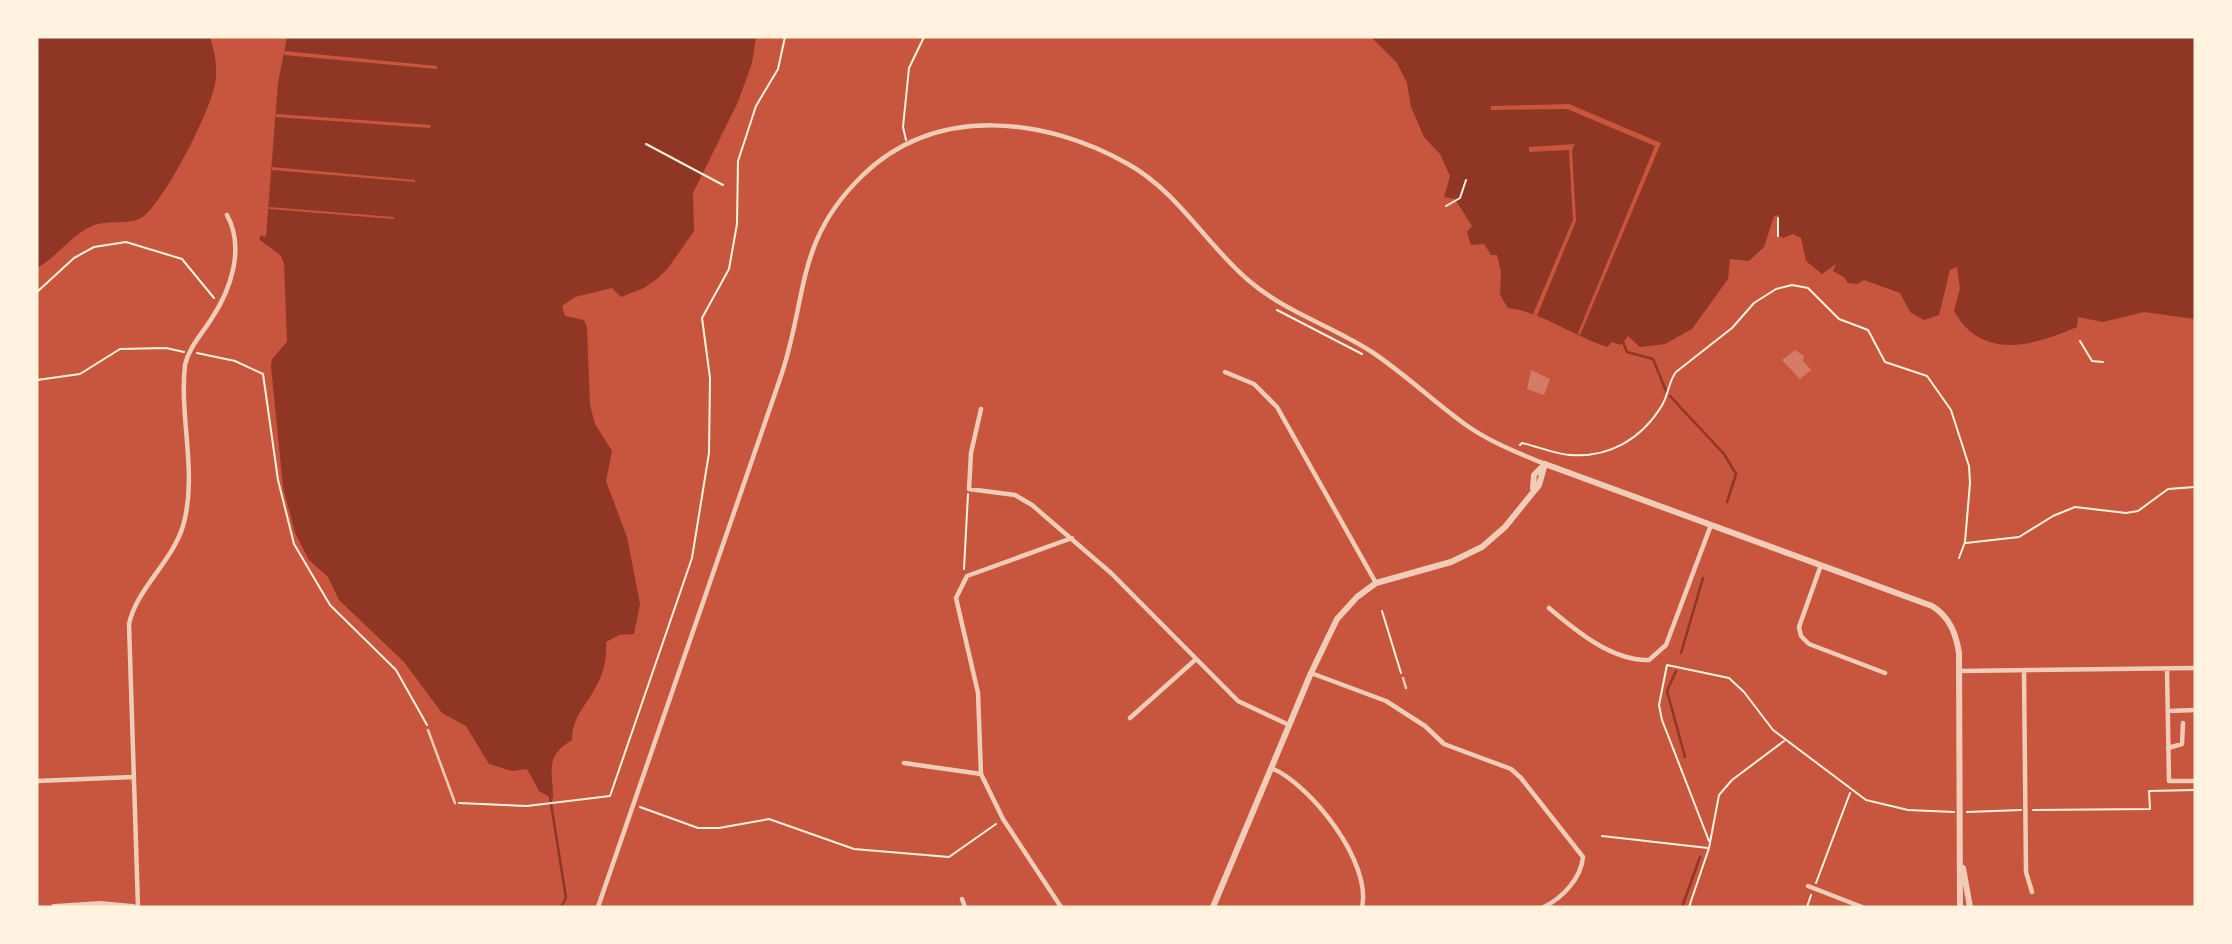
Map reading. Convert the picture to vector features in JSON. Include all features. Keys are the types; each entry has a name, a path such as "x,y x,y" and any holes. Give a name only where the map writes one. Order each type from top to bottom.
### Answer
{"street":[{"path":"598,907 785,365 813,245 830,213 852,186 881,160 908,143 948,129 1019,125 1079,140 1127,163 1167,192 1234,268 1273,299 1376,354 1470,428 1507,448 1937,608 1948,621 1957,640 1962,866 1960,907"},
{"path":"54,907 100,904 136,907 129,624 134,609 173,551 183,524 188,496 185,365 192,346 219,306 232,273 236,239 227,215"},
{"path":"1225,372 1249,381 1277,407 1376,583"},
{"path":"981,410 971,453 969,489 1015,495 1073,538 1238,701 1289,725"},
{"path":"1213,907 1270,768 1337,619 1357,597 1376,583 1451,562 1482,547 1505,527 1533,488 1534,475 1545,464"},
{"path":"1549,608 1603,646 1638,660 1650,660 1666,645 1711,525"},
{"path":"1061,907 1003,819 981,774 978,693 956,598 967,576 1073,538"},
{"path":"1821,565 1799,627 1801,636 1809,644 1885,673"},
{"path":"1129,718 1195,660"},
{"path":"1959,671 2195,668"},
{"path":"2167,669 2169,781 2195,781"},
{"path":"2024,670 2026,872 2032,892"},
{"path":"1311,673 1386,702 1425,726 1444,744 1511,769 1521,778 1583,857 1580,871 1567,890 1557,901 1544,907"},
{"path":"2168,710 2195,710"},
{"path":"2168,748 2182,744 2183,723"},
{"path":"904,763 981,774"},
{"path":"1270,768 1294,780 1349,847 1363,882 1362,907"},
{"path":"37,781 133,777"},
{"path":"1962,866 1968,881 1969,907"},
{"path":"1808,886 1862,907"},
{"path":"962,899 965,907"}],"lane":[{"path":"1403,678 1406,688"},
{"path":"428,730 455,803"}],"path":[{"path":"455,803 545,804 610,796 692,558 709,453 709,378 702,318 729,269 737,224 740,153 756,106 778,69 785,37"},
{"path":"906,139 903,120 909,68 924,37"},
{"path":"646,144 723,184"},
{"path":"1446,206 1460,198 1466,180"},
{"path":"1778,218 1778,236"},
{"path":"37,292 74,258 94,247 126,242 182,259 214,298"},
{"path":"1522,443 1569,455 1617,450 1653,418 1676,372 1732,328 1754,303 1776,289 1792,285 1808,288 1839,319 1868,330 1885,362 1921,372 1937,386 1951,410 1969,466 1965,542 1959,558"},
{"path":"1270,304 1366,356"},
{"path":"2080,341 2092,361 2103,362"},
{"path":"37,380 80,374 120,349 132,347 178,351"},
{"path":"199,353 236,362 263,374 278,480 294,544 330,605 396,670 428,730"},
{"path":"1965,542 2019,537 2053,516 2075,507 2126,513 2138,511 2168,489 2195,487"},
{"path":"967,576 963,547 969,489"},
{"path":"1381,611 1403,678"},
{"path":"1709,841 1662,720 1659,705 1667,665 1729,678 1784,740 1850,791 1871,802 1908,810 1955,812"},
{"path":"1689,907 1709,848 1719,795 1732,780 1784,740"},
{"path":"2029,810 2150,809 2149,791 2195,790"},
{"path":"1816,884 1850,791"},
{"path":"640,807 698,828 719,828 769,820 854,849 949,857 1003,819"},
{"path":"1968,812 2020,810"},
{"path":"1602,836 1709,848"},
{"path":"1807,907 1811,895"}],"shaded area":[{"path":"37,37 210,37 216,72 211,97 196,133 164,192 144,216 126,222 92,226 37,268"},
{"path":"287,37 756,37 752,63 738,102 693,193 694,231 668,268 644,288 621,297 612,288 575,297 562,306 565,316 584,320 587,328 590,405 595,424 612,451 606,481 627,537 640,604 634,634 619,635 606,642 602,674 577,717 572,740 557,752 554,758 553,799 539,791 527,769 512,771 489,764 466,726 442,713 404,662 339,600 328,577 309,560 295,533 283,487 271,366 272,359 287,342 284,264 281,256 259,239 261,235 266,237 278,83"},
{"path":"1371,37 2195,37 2195,319 2144,312 2103,322 2078,317 2077,327 2043,340 2010,345 1994,343 1979,337 1966,327 1954,311 1960,288 1957,267 1950,270 1939,315 1924,320 1910,312 1900,293 1864,280 1857,284 1848,283 1844,277 1833,271 1836,264 1822,274 1806,261 1801,238 1793,234 1783,238 1778,235 1779,215 1774,216 1764,247 1749,261 1730,259 1728,279 1692,329 1665,344 1640,347 1628,336 1621,345 1612,342 1607,347 1533,314 1508,308 1500,295 1501,272 1497,255 1491,255 1484,244 1471,245 1467,232 1472,226 1455,199 1444,197 1450,176 1440,154 1424,137 1411,107 1407,83 1397,63"}],"pier":[{"path":"284,51 437,66 437,69 284,55"},
{"path":"1569,104 1661,143 1580,335 1578,333 1655,146 1567,109 1491,110 1491,106"},
{"path":"276,114 431,125 430,128 276,117"},
{"path":"1575,144 1572,150 1576,221 1537,316 1533,314 1573,220 1569,150 1529,152 1529,147"},
{"path":"272,167 415,180 415,182 272,170"},
{"path":"269,207 394,217 393,219"}],"building":[{"path":"1795,350 1804,356 1803,361 1811,370 1800,379 1782,360"},
{"path":"1531,370 1550,379 1544,395 1527,389"}],"waterway":[{"path":"1623,342 1627,352 1653,359 1666,391"},
{"path":"1670,396 1724,454 1736,474 1727,502"},
{"path":"1681,653 1703,578"},
{"path":"1676,671 1667,691 1685,757"},
{"path":"550,797 566,898 561,907"},
{"path":"1682,907 1700,857"}]}
